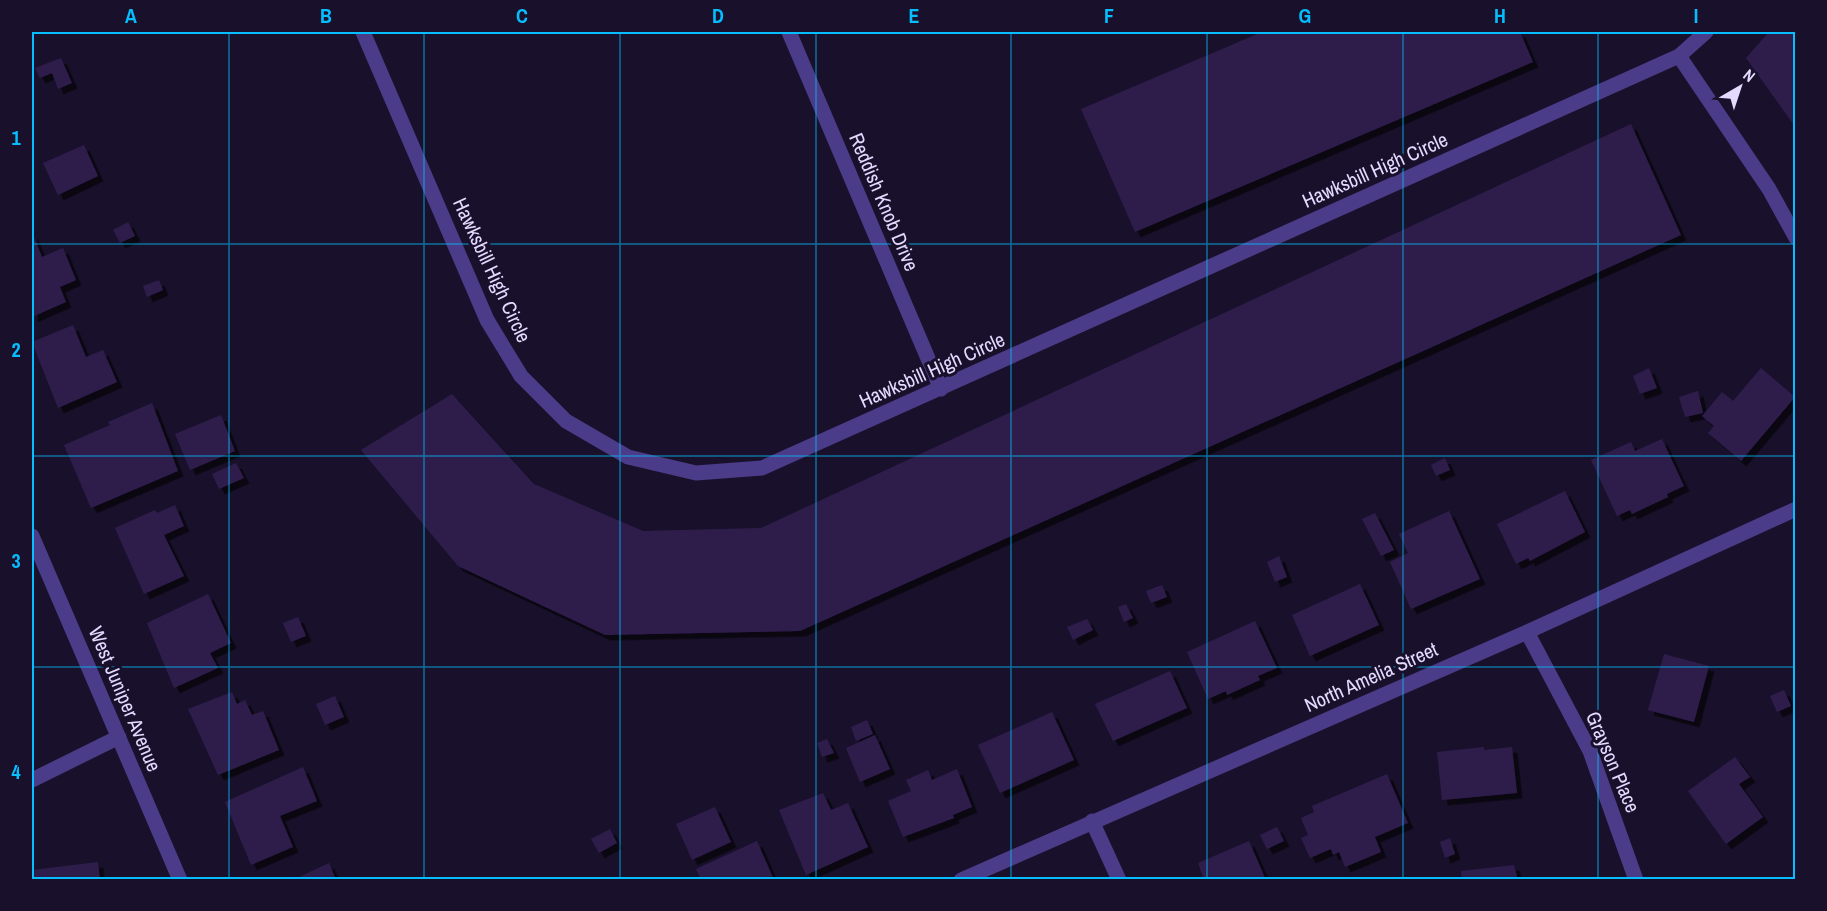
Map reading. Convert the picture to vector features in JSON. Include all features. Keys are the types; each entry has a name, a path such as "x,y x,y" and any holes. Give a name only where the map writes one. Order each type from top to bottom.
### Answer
{"street":[{"name":"Hawksbill High Circle","path":"363,32 488,320 521,375 566,421 628,457 696,473 762,468 1680,56 1706,32"},
{"name":"Reddish Knob Drive","path":"789,32 941,389"},
{"path":"1680,56 1768,189 1796,238"},
{"name":"North Amelia Street","path":"961,879 1527,632 1796,509"},
{"name":"West Juniper Avenue","path":"32,536 180,879"},
{"name":"Grayson Place","path":"1527,632 1590,751 1636,879"},
{"path":"32,780 119,737"},
{"path":"1092,821 1119,879"}],"building":[{"path":"1262,32 1520,32 1533,62 1135,232 1081,109"},
{"path":"1769,32 1796,32 1796,128 1746,58"},
{"path":"61,58 72,83 58,89 52,73 40,78 35,68"},
{"path":"1631,124 1681,235 800,631 605,635 458,566 361,450 452,394 534,484 643,531 761,528"},
{"path":"84,145 98,176 58,195 43,163"},
{"path":"128,222 135,236 120,243 113,230"},
{"path":"32,232 42,257 63,248 76,280 60,287 66,302 32,317"},
{"path":"159,280 163,290 147,297 143,286"},
{"path":"73,325 86,357 103,350 117,382 58,408 32,342"},
{"path":"1649,368 1657,388 1640,394 1633,376"},
{"path":"1761,368 1795,397 1741,461 1708,433 1714,426 1702,416 1722,392 1733,401"},
{"path":"1698,391 1703,413 1685,417 1679,397"},
{"path":"152,403 178,471 91,508 64,445 110,425 108,422"},
{"path":"221,415 235,451 190,470 175,434"},
{"path":"1662,439 1684,486 1667,494 1668,497 1632,514 1630,510 1617,516 1591,460 1631,442 1635,451"},
{"path":"1445,458 1450,470 1436,476 1431,465"},
{"path":"236,463 244,478 219,489 212,474"},
{"path":"1565,491 1585,532 1530,561 1528,558 1516,564 1497,524"},
{"path":"175,505 184,526 164,535 184,576 144,594 115,528 155,510 157,513"},
{"path":"1449,511 1480,579 1411,609 1390,562 1408,553 1399,534"},
{"path":"1375,513 1394,550 1381,556 1362,519"},
{"path":"1279,556 1287,577 1275,582 1267,562"},
{"path":"1360,584 1379,625 1310,656 1292,615"},
{"path":"1162,585 1167,597 1151,603 1146,591"},
{"path":"208,594 231,643 210,653 218,668 174,688 147,623"},
{"path":"1126,604 1133,618 1124,622 1118,607"},
{"path":"298,617 306,636 291,642 283,623"},
{"path":"1087,619 1093,630 1073,640 1067,627"},
{"path":"1255,621 1277,668 1258,676 1260,680 1227,695 1226,691 1208,699 1187,652"},
{"path":"1664,654 1709,666 1694,722 1648,710"},
{"path":"1170,671 1187,708 1113,741 1095,704"},
{"path":"1784,690 1791,706 1777,712 1770,696"},
{"path":"232,692 237,704 245,700 252,715 263,711 279,750 218,775 188,709"},
{"path":"335,696 344,717 325,725 316,704"},
{"path":"1052,712 1074,760 1000,793 978,745"},
{"path":"867,720 873,734 856,741 851,727"},
{"path":"875,735 890,769 860,782 846,748"},
{"path":"827,739 834,753 822,757 817,743"},
{"path":"1484,747 1484,750 1512,747 1517,793 1442,800 1437,752"},
{"path":"1735,757 1750,777 1739,784 1763,817 1726,844 1688,791"},
{"path":"303,767 317,801 280,816 293,847 251,865 225,802"},
{"path":"957,769 972,807 953,815 954,818 903,837 888,801 911,791 906,780 928,770 932,780"},
{"path":"1387,774 1408,823 1375,837 1381,852 1345,867 1339,852 1333,855 1331,849 1310,858 1301,838 1308,835 1301,818 1314,812 1312,806"},
{"path":"823,793 831,810 848,803 868,847 806,875 779,810"},
{"path":"715,807 731,842 692,860 676,824"},
{"path":"1277,827 1284,841 1267,849 1260,835"},
{"path":"610,829 617,843 599,853 591,839"},
{"path":"1450,838 1455,854 1445,858 1440,842"},
{"path":"757,841 774,880 701,880 696,869"},
{"path":"1249,841 1266,880 1204,880 1198,863"},
{"path":"98,862 100,880 32,880 32,870"},
{"path":"329,863 336,880 293,880"},
{"path":"1514,865 1518,880 1462,880 1461,871"}]}
